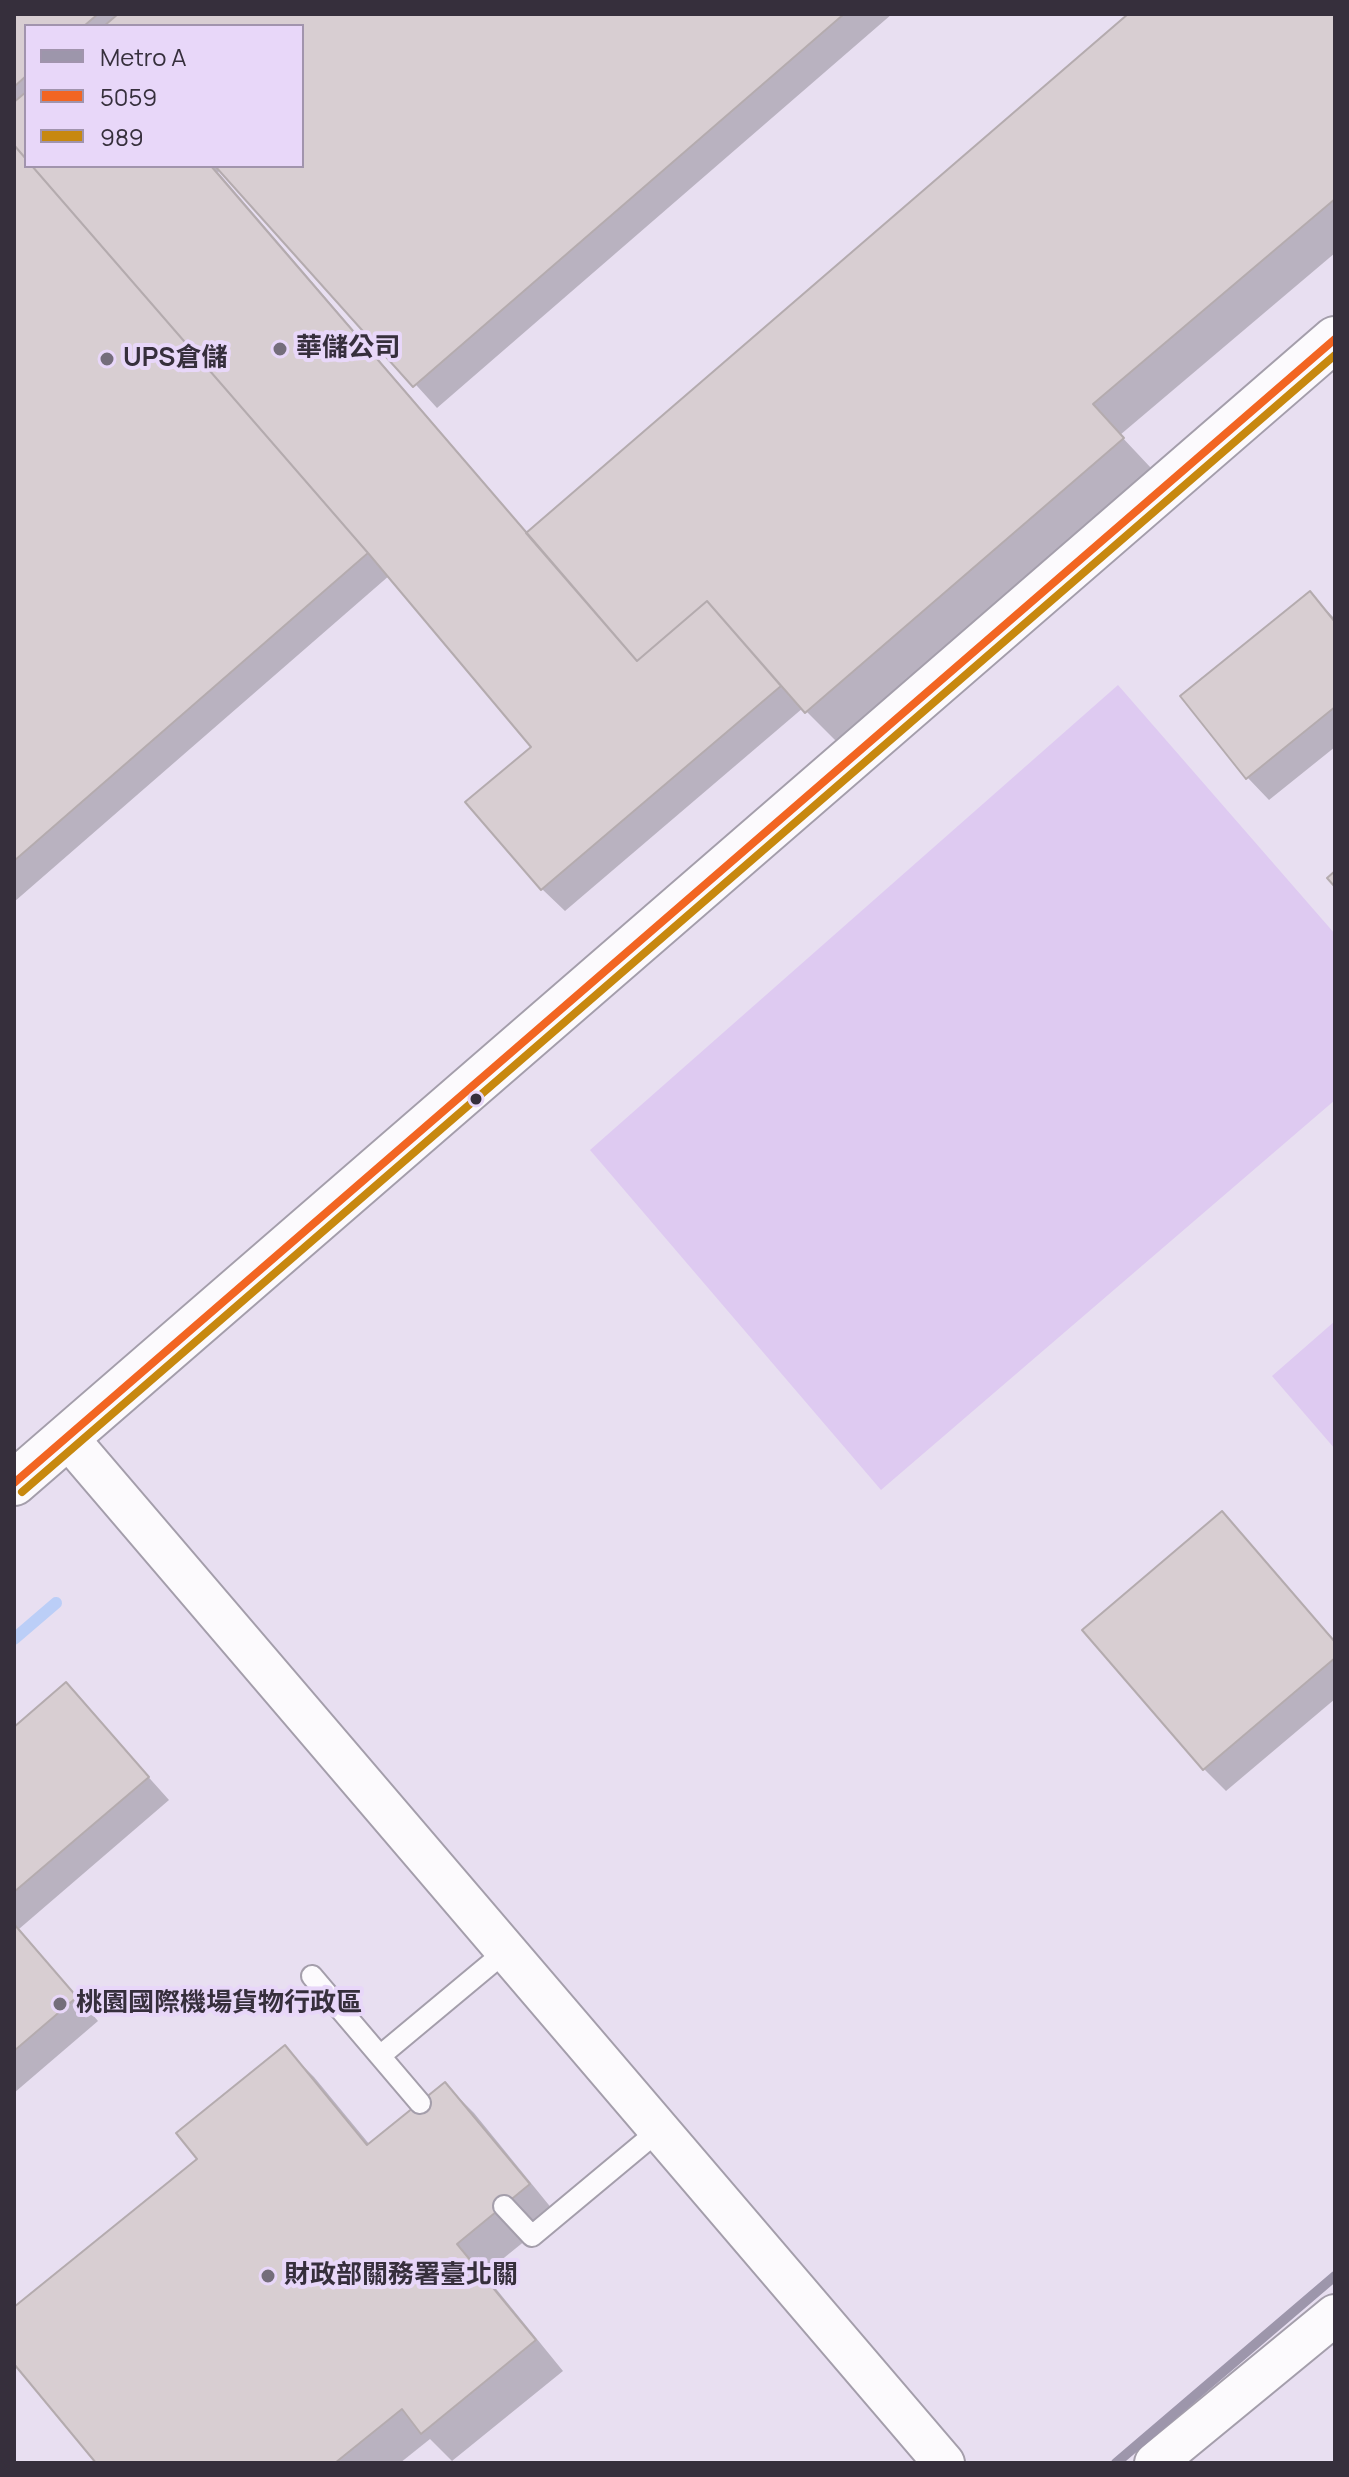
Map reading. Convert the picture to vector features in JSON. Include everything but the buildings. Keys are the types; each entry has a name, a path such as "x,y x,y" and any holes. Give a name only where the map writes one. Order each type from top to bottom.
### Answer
{"street":[{"path":"14,1483 1335,339"},
{"path":"67,1437 944,2463"},
{"path":"1155,2463 1335,2315"}],"lane":[{"path":"380,2056 506,1951"},
{"path":"312,1976 420,2103"},
{"path":"504,2206 532,2236 658,2131"}],"shaded area":[{"path":"1118,685 1335,934 1335,1100 881,1490 590,1150"},
{"path":"1335,1321 1335,1449 1272,1376"}],"waterway":[{"path":"14,1639 56,1603"}],"metro line":[{"name":"A","path":"1116,2463 1335,2276"}],"transit line":[{"name":"5059","path":"14,1483 1335,339"},
{"name":"989","path":"22,1492 1335,355"}],"place":[{"name":"華儲公司","path":"280,349"},
{"name":"UPS倉儲","path":"107,359"},
{"name":"桃園國際機場貨物行政區","path":"60,2004"},
{"name":"財政部關務署臺北關","path":"268,2276"}]}
